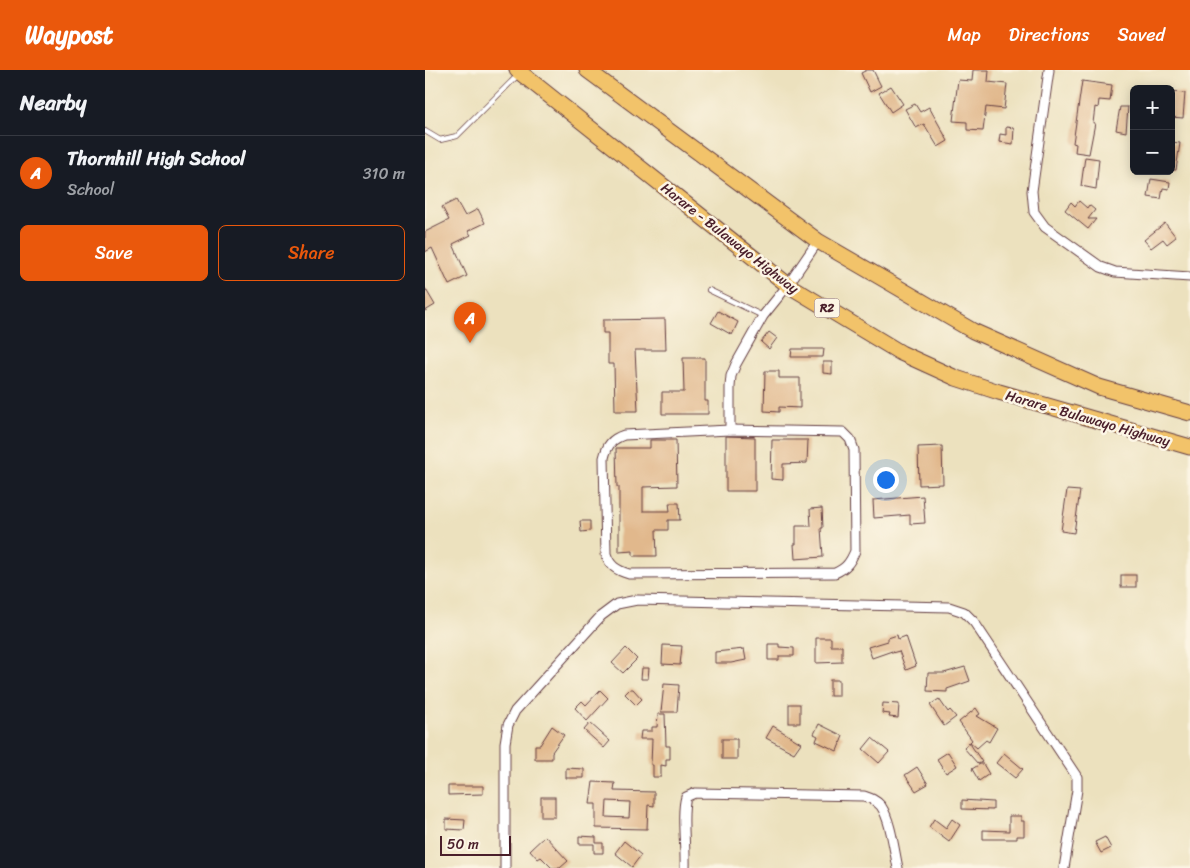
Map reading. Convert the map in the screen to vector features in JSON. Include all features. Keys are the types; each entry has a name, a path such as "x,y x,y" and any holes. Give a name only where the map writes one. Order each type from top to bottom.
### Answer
{"highway":[{"path":"587,70 818,241 973,331 1099,388 1190,413"},
{"name":"Harare - Bulawayo Highway","path":"520,71 788,285 901,354 956,378 999,392 1190,446"}],"street":[{"path":"1049,70 1032,191 1034,212 1045,227 1101,268 1115,272 1190,277"},
{"path":"730,430 731,376 736,364 763,316 788,285 818,241"},
{"path":"730,430 843,432 850,439 854,450 855,551 850,563 844,569 835,573 629,574 617,570 610,564 606,554 604,458 607,447 614,438 624,434 730,430"},
{"path":"505,868 505,743 507,725 515,711 601,616 617,604 637,600 949,606 964,612 974,622 1077,777 1077,790 1064,868"},
{"path":"685,868 686,848 683,805 687,796 695,793 864,796 873,799 881,806 889,826 897,868"}],"lane":[{"path":"425,132 440,140 457,136 520,71"},
{"path":"709,290 763,316"}],"building":[{"path":"873,70 881,86 870,92 861,73"},
{"path":"973,70 989,70 988,82 1007,84 1004,109 986,107 983,131 967,130 967,122 953,121 958,80 972,81"},
{"path":"1082,81 1112,85 1110,101 1099,100 1098,108 1095,107 1093,123 1095,123 1089,154 1075,152 1076,144 1073,143"},
{"path":"891,86 903,104 891,112 879,93"},
{"path":"1175,92 1185,93 1183,118 1175,117"},
{"path":"915,104 920,112 929,107 948,141 938,147 924,124 916,128 905,109"},
{"path":"1120,107 1128,107 1126,132 1116,130"},
{"path":"1006,127 1014,128 1013,144 999,142 1000,134 1006,135"},
{"path":"1175,142 1180,143 1175,170"},
{"path":"1085,157 1099,159 1096,189 1081,186"},
{"path":"1151,179 1170,182 1169,189 1163,188 1161,199 1148,197"},
{"path":"456,200 465,216 478,209 485,223 468,231 471,235 453,244 467,276 449,285 432,248 425,252 425,232 449,220 442,207"},
{"path":"1079,201 1087,208 1089,205 1095,210 1088,219 1096,219 1088,229 1065,210 1071,202 1075,206"},
{"path":"1165,223 1176,237 1167,244 1163,239 1151,248 1144,240"},
{"path":"425,288 435,305 425,311"},
{"path":"718,311 738,322 732,335 711,323"},
{"path":"665,319 666,350 635,350 638,411 615,411 614,364 608,364 608,333 603,333 603,320"},
{"path":"769,332 777,338 769,349 761,342"},
{"path":"792,349 824,349 823,357 791,357"},
{"path":"683,358 705,358 705,401 708,401 708,414 662,414 662,392 684,392"},
{"path":"823,362 832,362 832,374 823,373"},
{"path":"765,371 779,371 779,378 800,378 800,408 779,407 779,412 764,411"},
{"path":"726,436 755,437 755,491 726,491"},
{"path":"650,440 676,440 677,486 643,487 643,511 670,511 669,503 679,503 680,520 668,520 668,530 656,530 657,556 633,556 633,551 619,552 619,487 617,487 616,448 650,448"},
{"path":"772,440 808,440 807,463 783,464 783,480 771,479"},
{"path":"942,446 943,484 919,485 918,447"},
{"path":"1067,490 1080,491 1074,533 1061,531"},
{"path":"923,496 925,523 910,524 910,515 874,518 873,500"},
{"path":"822,508 823,557 795,559 796,526 811,526 810,509"},
{"path":"580,521 590,521 590,531 581,532"},
{"path":"1121,575 1136,575 1136,587 1121,587"},
{"path":"897,635 898,639 906,636 916,666 906,670 899,651 892,653 892,651 872,658 868,647 888,641 888,638"},
{"path":"816,638 831,638 831,646 842,646 842,662 816,663"},
{"path":"768,644 779,644 779,647 794,648 794,656 779,656 779,660 768,660"},
{"path":"663,645 682,646 680,665 662,664"},
{"path":"626,648 637,659 623,673 612,663"},
{"path":"744,649 746,660 731,663 715,663 715,652"},
{"path":"965,667 970,681 947,689 947,692 927,691 928,673 944,673"},
{"path":"642,668 649,668 648,679 641,679"},
{"path":"830,680 839,680 839,696 830,696"},
{"path":"664,684 679,685 677,712 661,712"},
{"path":"630,689 633,689 642,699 636,705 625,694"},
{"path":"600,690 608,698 587,721 575,708 582,701 586,705"},
{"path":"939,699 948,712 950,710 956,717 944,726 930,705"},
{"path":"883,703 899,704 898,718 889,717 890,714 882,713"},
{"path":"789,704 800,704 800,723 789,723"},
{"path":"976,708 980,714 977,716 997,728 989,742 986,740 977,748 970,742 972,740 959,722"},
{"path":"658,714 665,714 666,746 670,746 670,759 666,759 666,766 661,765 661,777 653,777 653,765 651,765 652,739 640,739 641,731 652,731 652,727 657,727"},
{"path":"590,723 610,741 604,748 584,730"},
{"path":"819,724 843,736 837,751 816,741 818,736 814,734"},
{"path":"552,726 564,735 552,752 552,759 535,759 535,745 540,745"},
{"path":"773,726 801,743 794,753 766,738"},
{"path":"872,738 889,752 879,763 863,749"},
{"path":"722,739 737,739 737,759 722,759"},
{"path":"969,742 982,762 978,764 964,748"},
{"path":"948,752 957,766 946,773 937,759"},
{"path":"1004,753 1023,769 1015,778 996,763"},
{"path":"983,764 989,774 979,781 972,769"},
{"path":"917,767 928,784 916,791 905,775"},
{"path":"566,768 584,769 584,778 566,778"},
{"path":"593,782 615,783 614,791 654,792 654,806 648,805 647,829 596,828 596,804 590,804","holes":["607,801 630,802 629,818 606,817"]},
{"path":"448,786 483,786 483,794 448,795"},
{"path":"541,797 555,797 555,817 541,817"},
{"path":"962,800 993,802 993,810 962,809"},
{"path":"1009,816 1021,816 1021,821 1024,821 1024,836 1017,836 1017,839 983,839 983,830 1009,831"},
{"path":"446,819 465,820 464,830 446,829"},
{"path":"934,819 946,828 952,819 960,825 949,842 929,827"},
{"path":"545,836 568,861 560,868 552,868 541,857 538,859 530,850"},
{"path":"579,836 596,837 596,843 603,843 603,853 594,853 594,844 579,844"},
{"path":"1105,837 1111,848 1101,853 1095,842"},
{"path":"624,841 641,855 632,867 615,853"}],"place":[{"name":"Thornhill High School","path":"470,343"}]}
